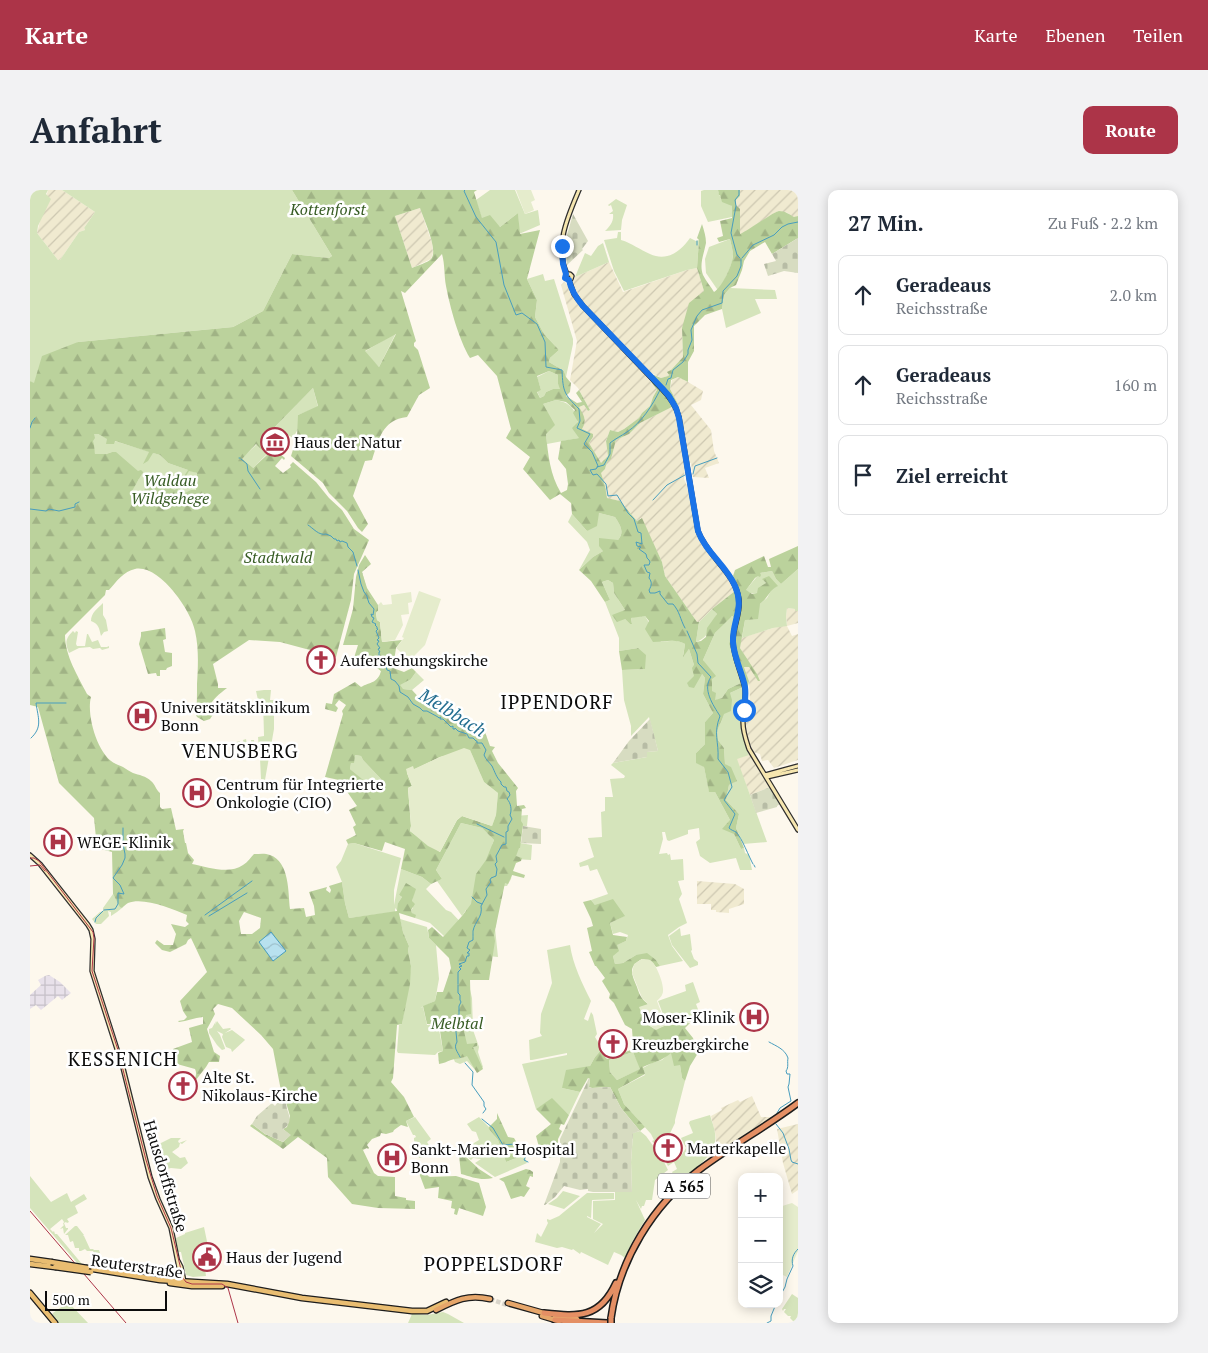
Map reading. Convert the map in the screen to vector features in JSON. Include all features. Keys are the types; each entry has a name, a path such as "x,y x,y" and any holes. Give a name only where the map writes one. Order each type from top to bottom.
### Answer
{"highway":[{"name":"A 565","path":"613,1321 615,1294 621,1277 628,1260 656,1212 691,1176 712,1160 797,1107"},
{"name":"A 565","path":"621,1277 650,1227 678,1192 709,1166 797,1107"},
{"path":"544,1313 574,1316 591,1312 606,1300 621,1277"},
{"path":"436,1310 458,1299 491,1298 480,1295 465,1296 446,1302"},
{"path":"567,1323 508,1304 567,1318 613,1321"},
{"path":"555,1320 607,1323"}],"main road":[{"path":"579,190 563,235 562,257 566,274 565,278 569,280 574,294 583,306 662,388 677,411 698,531 706,548 733,582 740,601 733,641 745,693 745,739 749,749 798,830"},
{"path":"766,776 798,768"},
{"path":"766,776 798,768"},
{"path":"771,784 772,778 776,775"},
{"name":"Hausdorffstraße","path":"31,855 92,932 92,973 123,1066 150,1177 171,1228 183,1283"},
{"name":"Reuterstraße","path":"30,1261 51,1262 173,1284 183,1283"},
{"name":"Reuterstraße","path":"30,1261 55,1267 89,1270"},
{"name":"Reuterstraße","path":"131,1277 183,1283 226,1284 302,1298 424,1313 436,1310"},
{"path":"30,1294 42,1306 54,1323"},
{"path":"30,1294 54,1323"},
{"name":"Reuterstraße","path":"412,1311 427,1311 446,1302"}],"shaded area":[{"path":"48,190 62,190 95,212 84,228 86,229 79,232 60,260 58,260 37,233"},
{"path":"740,190 798,190 798,216 794,218 788,213 778,211 740,235 740,210 736,205 736,200 740,196"},
{"path":"420,208 432,243 433,253 431,259 412,268 395,216"},
{"path":"609,262 623,292 697,268 704,291 682,328 683,357 670,371 668,376 661,378 650,372 585,305 575,289 572,283 575,277"},
{"path":"564,282 577,303 630,357 657,390 650,406 639,418 618,432 610,430 606,441 608,456 601,464 589,443 593,437 582,429 579,407 584,405 588,411 590,410 578,388 570,380 577,341 561,285"},
{"path":"678,377 703,391 701,400 691,405 711,430 714,451 719,463 705,468 709,478 693,477 691,463 685,462 684,479 688,488 696,528 701,541 733,584 735,591 699,622 697,622 665,576 662,562 641,518 637,521 620,501 606,498 605,486 600,473 605,469 607,462 611,458 616,440 629,434 640,423 678,404 670,389 672,380"},
{"path":"787,608 798,611 798,623 787,626 792,636 798,634 798,760 774,768 768,760 762,761 760,754 753,752 747,735 746,722 750,700 749,681 744,667 749,667 758,680 740,648 741,638 787,625"},
{"path":"750,754 770,787 750,795 736,759"},
{"path":"697,881 735,884 744,889 744,904 729,909 729,913 711,910 711,904 697,904"},
{"path":"49,975 60,982 71,993 62,1000 58,996 41,1010 36,1005 30,1009 30,995 41,985 38,980"},
{"path":"752,1096 761,1117 773,1117 707,1159 716,1143 711,1116 722,1110 721,1108"},
{"path":"798,1124 798,1190 792,1194 783,1163 777,1129"}],"green space":[{"path":"30,190 48,190 46,194 51,199 38,226 37,233 58,260 60,260 79,232 85,230 84,228 95,212 62,190 292,190 332,256 329,258 292,254 263,311 233,327 78,342 34,384 30,381"},
{"name":"Stadtwald","path":"292,190 477,190 474,192 482,218 490,215 500,227 518,213 520,234 540,230 527,279 537,300 535,317 544,334 559,350 550,358 549,362 564,371 571,383 570,392 566,396 577,403 582,402 576,393 579,390 590,410 588,411 584,405 579,407 584,418 582,429 593,434 589,443 601,463 608,456 606,441 610,430 618,432 624,429 639,418 650,406 657,390 649,379 654,375 661,378 668,376 667,372 683,357 682,328 689,303 704,291 697,268 699,240 697,238 702,224 706,243 702,271 714,292 720,286 729,270 733,256 730,239 719,242 717,238 723,236 720,221 732,218 732,206 722,202 718,190 740,190 740,196 736,200 736,205 740,209 740,234 779,211 794,217 798,216 798,238 772,254 765,242 750,251 744,261 736,285 730,288 724,295 722,309 705,315 694,326 694,351 688,362 688,382 678,377 671,380 670,389 678,404 640,423 629,434 616,440 611,459 607,462 605,469 601,473 607,498 620,501 637,521 642,518 662,562 665,576 697,622 699,622 696,642 706,637 707,628 717,614 712,609 735,591 733,584 736,582 733,576 735,570 764,556 768,567 771,567 769,559 798,546 798,569 781,584 772,571 760,573 760,577 755,578 746,590 752,594 757,593 758,588 766,583 762,579 769,576 778,586 760,604 758,619 745,620 740,648 760,681 758,681 749,667 744,667 749,681 748,686 730,693 732,700 731,711 724,714 717,731 718,740 724,748 725,764 731,767 737,781 729,785 726,800 739,814 736,828 744,848 741,849 734,834 722,829 730,820 715,792 709,792 704,767 696,763 696,753 705,744 705,722 713,713 703,694 705,678 702,674 694,688 689,687 687,683 694,676 692,668 694,665 689,649 683,657 685,644 674,641 653,642 645,629 649,621 645,616 631,618 632,624 625,619 617,622 612,615 625,610 614,593 613,583 608,580 602,582 610,600 605,602 591,581 579,570 593,557 603,551 599,546 599,538 618,540 621,534 620,526 615,517 599,513 597,526 587,531 572,514 571,503 560,494 550,500 523,469 530,457 506,438 511,429 497,376 478,355 470,358 459,333 445,282 442,254 405,293 401,291 416,341 414,346 418,350 430,388 419,395 407,417 392,422 387,426 380,438 372,460 365,461 353,496 368,524 362,532 347,511 329,493 323,483 291,456 297,437 298,415 318,406 313,388 263,439 268,444 262,450 256,444 242,459 253,468 267,455 264,451 270,446 285,458 284,460 282,458 275,466 283,473 291,467 290,465 293,462 316,482 342,510 354,529 369,540 354,574 351,600 336,657 280,642 249,640 213,664 218,688 227,688 212,702 209,707 214,713 210,719 204,721 196,715 198,651 192,622 173,590 154,574 144,569 135,569 127,572 109,590 106,590 105,595 65,635 67,651 73,666 87,694 91,697 90,714 99,744 110,760 133,773 147,778 154,784 160,793 160,807 162,809 171,808 176,830 184,829 188,853 194,860 192,864 225,870 237,868 245,864 254,854 270,855 277,859 285,871 290,909 304,908 306,917 315,915 309,892 327,887 326,890 330,893 329,886 342,882 349,918 397,911 398,903 402,897 399,895 406,883 416,889 412,901 415,904 411,910 416,915 415,918 399,913 403,932 409,946 411,966 410,984 402,1024 397,1025 393,1078 391,1082 404,1097 414,1117 406,1121 408,1127 401,1125 393,1132 381,1133 380,1136 372,1139 367,1145 368,1149 363,1150 374,1173 378,1176 395,1177 395,1196 415,1201 415,1209 378,1208 352,1204 328,1177 327,1158 298,1137 283,1149 250,1126 252,1124 265,1134 283,1142 290,1135 283,1129 287,1127 290,1116 285,1099 282,1096 273,1049 232,1008 218,1004 213,1009 215,1014 207,1029 214,1052 220,1056 219,1062 209,1062 192,1085 196,1075 195,1069 177,1064 173,1049 192,1042 189,1028 203,1024 203,1017 182,1022 178,1021 184,1020 187,1017 180,1001 207,972 191,938 186,944 170,952 162,950 155,943 157,940 164,945 173,945 176,934 171,924 185,927 189,924 186,921 187,915 158,904 142,902 128,903 122,908 120,907 113,894 112,852 97,848 94,818 59,783 38,707 30,705 30,381 34,383 42,356 78,342 233,327 263,311 292,254 329,258 332,256","holes":["420,208 432,242 433,255 425,263 412,268 395,216","396,334 379,367 365,351","549,371 558,375 560,389 546,392 540,398 537,392 541,390 537,376","556,400 566,402 575,410 573,413 578,422 572,428 579,438 561,441 558,459 566,469 568,484 567,490 561,493 552,472 546,434 555,425 543,404","94,434 98,434 107,439 106,444 114,444 115,441 149,452 143,464 148,461 153,453 160,455 168,463 188,470 175,490 166,487 163,482 167,478 164,476 157,479 148,477 147,481 153,485 146,488 137,497 132,491 143,472 141,470 138,471 116,452 95,454 93,441 95,438","189,471 197,473 196,490 183,494 177,491","732,616 734,618 729,644 741,683 728,689 722,698 715,700 716,693 712,691 712,679 716,676 703,660 715,633","244,912 261,918 260,928 252,934 241,934 239,921"]},
{"path":"490,190 515,190 525,214 538,210 540,225 519,234 518,213 500,227 482,219 476,200"},
{"path":"516,190 531,190 535,200 531,202 534,210 525,214"},
{"path":"718,190 721,197 732,206 732,217 708,222 701,206 701,191"},
{"path":"616,199 627,205 621,230 605,231 613,219 613,214 609,214 613,211 611,205 608,205"},
{"path":"573,214 588,241 583,250 567,265 565,242"},
{"path":"618,232 621,232 621,240 646,252 662,257 678,251 690,238 696,241 699,240 697,268 624,291 614,271 604,240 617,238"},
{"path":"798,238 798,273 784,271 768,276 764,264 776,261 772,254"},
{"path":"730,239 733,251 732,264 718,290 706,273 705,259 709,247"},
{"path":"603,243 609,262 575,277 585,253 591,256 598,246"},
{"path":"543,274 545,281 554,279 573,339 566,377 564,371 549,362 550,358 559,350 544,334 535,317 537,300 527,279"},
{"path":"730,288 775,290 777,299 755,299 761,313 726,328 722,309 724,295"},
{"path":"396,333 379,367 364,352"},
{"path":"549,371 558,375 558,384 561,389 553,389 546,392 540,398 537,391 541,390 537,377"},
{"path":"313,388 318,407 298,415 298,429 293,438 288,435 275,449 269,446 267,454 252,469 241,459 257,444 262,449 263,439"},
{"path":"556,400 569,405 573,409 577,419 579,438 547,444 543,404"},
{"name":"Waldau Wildgehege","path":"88,433 98,434 108,439 160,455 168,463 197,473 195,500 140,500 131,491 139,479 112,452 95,454"},
{"path":"599,513 615,517 620,526 620,537 618,540 610,540 603,551 593,557 579,570 590,550 587,542 568,522 572,514 587,531"},
{"name":"Stadtwald","path":"365,555 371,564 362,572 367,588 378,605 376,613 377,620 380,622 382,642 402,640 396,648 393,668 404,672 412,668 416,672 411,679 400,685 403,689 412,690 424,703 439,707 449,716 485,732 490,746 495,747 492,751 498,763 518,788 516,791 517,806 524,805 526,808 522,809 521,821 523,824 520,848 516,856 522,858 521,861 516,863 513,871 525,875 524,878 512,875 508,884 505,883 494,935 495,941 489,980 470,980 471,1014 466,1015 463,1027 467,1044 477,1043 477,1046 473,1047 483,1069 477,1073 467,1056 439,1064 438,1053 443,1051 439,1024 427,1024 423,1006 435,1001 437,992 443,992 451,968 449,958 429,938 428,930 432,927 443,937 471,904 476,874 486,860 494,840 482,828 461,823 436,870 442,879 431,884 422,877 401,869 405,849 385,842 382,851 354,843 348,844 346,840 356,835 353,827 356,825 349,810 357,806 339,780 325,777 343,714 342,711 346,705 339,700 335,705 338,708 336,712 325,709 326,703 332,704 334,694 355,682 361,687 373,682 378,678 381,671 364,662 353,661 358,645 343,645 353,609 359,565","holes":["470,750 484,782 498,793 496,815 492,826 462,816 457,820 440,852 410,831 408,788 412,786 407,773 440,757","355,755 361,756 381,779 368,790 366,787 368,784 350,769 351,763 354,763"]},
{"path":"798,569 798,611 787,608 787,626 773,628 742,638 745,620 767,598 772,589 777,586 763,580 766,583 757,593 753,594 745,591 760,573 772,571 781,584"},
{"name":"Melbtal","path":"362,572 383,647 391,667 411,679 416,672 424,680 412,690 403,689 485,754 515,816 528,815 527,826 523,826 520,843 532,845 531,860 515,859 511,879 507,886 504,886 495,928 498,957 488,956 473,979 468,981 472,998 473,1030 483,1067 477,1072 467,1061 460,1064 455,1062 450,1050 446,1001 452,965 452,928 444,936 430,923 415,918 411,910 413,908 412,901 415,889 399,895 402,897 398,903 398,911 395,908 395,912 349,918 342,882 336,867 341,861 348,844 354,843 401,858 394,890 394,905 401,869 422,877 431,884 426,889 467,929 466,910 462,916 437,881 442,879 436,870 461,823 482,828 494,840 492,845 496,841 467,753 394,687 359,645 353,612"},
{"path":"608,580 613,583 614,593 625,610 625,619 630,624 632,623 631,618 645,616 661,642 676,641 685,644 683,656 689,649 694,665 705,678 703,694 713,713 705,722 705,744 696,753 704,767 709,791 715,792 730,820 741,849 744,848 745,853 749,855 752,870 740,870 736,858 710,863 700,856 696,842 700,839 699,828 688,830 688,834 669,841 665,832 662,832 663,839 659,854 670,854 671,860 683,859 684,880 678,881 682,894 679,899 687,923 668,935 672,946 683,961 660,966 656,960 636,955 623,963 615,964 613,956 616,945 626,941 628,935 620,932 613,934 610,923 624,916 595,905 591,900 608,894 597,869 590,871 588,865 580,867 579,863 594,857 588,838 602,837 601,812 605,811 605,797 613,797 610,779 624,778 625,776 611,765 613,763 647,757 646,752 658,751 649,717 631,736 631,726 624,700 622,670 645,669 638,648 619,651 619,638 605,602 610,600 602,582"},
{"path":"419,591 441,599 425,645 410,660 396,648 404,638 402,637"},
{"path":"411,592 412,602 408,603 409,614 401,615 403,625 395,640 382,642 380,622 377,620 376,613 378,605 381,602 383,605 392,604 391,595"},
{"path":"103,603 103,615 108,631 104,632 101,636 97,625 91,621 91,618 93,613"},
{"path":"712,609 717,614 711,627 704,637 696,642 699,622"},
{"path":"731,616 734,618 729,644 741,683 728,689 722,698 714,701 712,679 703,660 715,633"},
{"path":"165,628 166,639 163,640 165,652 172,653 172,666 166,670 160,670 160,676 157,676 156,673 148,674 139,644 141,632"},
{"path":"73,631 75,633 76,631 78,632 77,646 85,646 88,634 92,642 98,640 101,647 109,646 109,648 102,650 90,647 79,648 69,653 66,641"},
{"path":"638,648 646,655 645,669 622,670 619,651"},
{"path":"743,687 743,730 749,755 737,759 767,842 743,844 736,828 739,814 726,800 729,785 736,781 725,764 724,748 718,740 717,731 730,693"},
{"path":"271,690 270,700 274,700 274,729 265,780 261,779 260,758 262,758 262,753 242,754 242,759 237,759 235,745 233,745 233,743 240,741 241,751 245,751 243,740 246,739 248,750 252,750 251,740 254,740 255,749 259,749 258,737 264,736 263,700 258,700 256,691"},
{"path":"650,719 658,751 647,752 647,757 613,763 629,741"},
{"path":"464,748 470,750 484,782 498,793 496,815 492,826 462,816 457,820 440,852 428,846 410,831 408,788 412,786 406,769 413,766 414,769"},
{"path":"355,755 361,756 381,779 368,790 365,787 368,785 350,769"},
{"path":"770,787 780,804 777,807 756,813 750,795"},
{"path":"523,826 541,829 541,844 521,843"},
{"path":"113,894 122,908 111,916 111,912 108,911 109,916 101,924 96,924 92,919 103,911 103,908"},
{"path":"613,899 625,916 610,923 613,935 627,937 626,941 617,945 619,951 613,956 615,964 623,963 636,955 647,953 660,966 656,967 653,963 642,959 634,965 632,971 639,993 648,1004 646,1019 648,1025 656,1029 664,1026 690,1023 685,1028 693,1038 698,1053 690,1066 685,1081 682,1078 680,1065 674,1066 671,1053 661,1060 643,1067 645,1074 618,1089 624,1104 645,1127 640,1131 621,1108 610,1087 589,1087 590,1079 588,1078 580,1092 562,1088 566,1070 590,1066 602,1049 607,1059 636,1048 633,1043 632,1029 625,1025 614,1003 609,998 610,994 602,981 605,978 595,966 589,952 592,951 587,928 593,926 583,902 591,900 595,905","holes":["633,1052 640,1069 617,1080 610,1072 609,1060"]},
{"path":"400,919 427,927 429,938 436,945 439,979 435,1001 420,1008 423,1007 427,1025 438,1024 443,1051 435,1055 398,1053 397,1051 399,1025 402,1024 411,966 409,946"},
{"path":"680,928 681,936 690,934 691,951 694,959 698,962 698,965 690,968 672,945 669,936"},
{"path":"570,945 581,981 591,1001 584,1019 588,1021 591,1012 597,1034 595,1037 602,1049 590,1066 562,1088 580,1092 569,1115 552,1099 536,1109 522,1064 567,1055 567,1053 530,1060 529,1040 542,1036 540,1033 541,1014 552,983 547,950"},
{"path":"642,959 652,962 657,969 663,988 662,994 657,1001 666,1025 656,1030 648,1023 640,1010 639,1007 648,1004 642,998 632,973 634,964"},
{"path":"693,982 700,1002 696,1004 702,1020 667,1025 658,1001 686,991 685,985"},
{"path":"216,1021 215,1025 217,1021 223,1029 231,1029 225,1033 232,1030 245,1040 232,1052 231,1049 226,1047 222,1037 223,1034 217,1031 225,1048 222,1050 209,1033 209,1029 212,1028"},
{"path":"633,1052 641,1069 617,1080 610,1072 609,1060"},
{"path":"671,1052 680,1065 682,1078 685,1081 675,1123 661,1152 652,1141 654,1140 651,1134 624,1104 618,1089 645,1075 642,1068 662,1060"},
{"path":"589,1078 589,1087 610,1087 621,1108 640,1131 633,1133 631,1162 632,1192 593,1192 588,1191 588,1189 580,1190 564,1186 555,1197 544,1205 560,1162 560,1139"},
{"path":"282,1096 286,1102 289,1118 288,1125 283,1129 291,1135 283,1142 265,1134 252,1124 257,1116 272,1103 275,1106"},
{"path":"552,1098 569,1115 564,1125 561,1124 559,1129 562,1131 558,1139 558,1157 542,1158 536,1136 551,1124 536,1109"},
{"path":"497,1113 508,1137 514,1138 521,1150 525,1152 517,1154 516,1158 506,1162 498,1140 488,1128 497,1119"},
{"path":"710,1115 715,1135 713,1148 700,1165 677,1182 672,1172 677,1169 674,1162 668,1166 661,1153 669,1158 672,1155 679,1159 686,1148 681,1138 693,1133 690,1121"},
{"path":"415,1117 431,1139 427,1142 432,1150 434,1149 436,1152 419,1158 414,1140 416,1137 406,1121"},
{"path":"479,1117 498,1140 506,1162 516,1158 516,1154 523,1153 527,1163 495,1177 475,1163 481,1159 473,1158 471,1160 462,1155 469,1146 479,1140 476,1132 472,1131 467,1124"},
{"path":"640,1131 659,1154 658,1159 662,1158 668,1170 655,1180 652,1200 646,1200 641,1209 636,1200 645,1220 625,1258 614,1252 608,1265 581,1252 580,1254 573,1249 557,1248 535,1242 537,1233 541,1237 548,1223 547,1219 550,1220 559,1216 587,1193 614,1193 614,1199 592,1200 591,1218 587,1217 601,1224 594,1233 603,1224 593,1219 593,1201 615,1200 615,1192 632,1192 631,1162 633,1133"},
{"path":"171,1138 181,1138 178,1141 179,1143 187,1140 182,1144 180,1143 179,1147 172,1152 180,1158 185,1157 188,1163 181,1169 171,1168 159,1171 155,1146"},
{"path":"459,1155 465,1156 479,1169 493,1178 481,1179 461,1174"},
{"path":"526,1169 533,1172 533,1177 530,1176 526,1186 530,1188 524,1197 511,1199 504,1182 499,1179"},
{"path":"422,1171 430,1177 456,1176 479,1183 486,1207 483,1216 459,1208 457,1215 454,1214 455,1209 451,1208 452,1201 438,1198 439,1187 425,1189 419,1173"},
{"path":"30,1176 51,1202 67,1193 71,1202 84,1194 87,1199 75,1206 78,1213 67,1219 69,1222 64,1223 68,1229 64,1234 63,1228 60,1229 64,1225 62,1219 50,1229 57,1234 82,1264 78,1264 30,1208"},
{"path":"563,1191 580,1196 564,1209 548,1204 557,1198"},
{"path":"792,1203 798,1207 798,1251 787,1277 783,1275 783,1206"},
{"path":"75,1226 84,1235 90,1249 99,1250 100,1253 94,1253 85,1249 79,1251 79,1248 75,1248 73,1241 70,1242 68,1235 65,1235"},
{"path":"204,1227 209,1251 203,1254 206,1276 193,1277 186,1275 181,1252 178,1252 176,1238"},
{"path":"792,1294 798,1298 798,1323 795,1323 790,1318 791,1316 784,1312 786,1309 783,1311 783,1308"},
{"path":"68,1302 88,1323 58,1323 52,1315"},
{"path":"443,1312 464,1323 408,1323 412,1314 427,1315"}],"water":[{"path":"271,932 286,951 273,961 259,942"}],"waterway":[{"path":"465,190 476,217 496,242 504,285 516,315 522,313 537,324 545,342 546,367 562,370 565,392 579,409 580,421 577,428 590,434 584,444 592,452 598,466 596,469 590,470 593,475 597,474 606,484 608,496 617,495 634,519 638,532 641,533 642,544 636,542 637,546 641,547 639,549 646,554 650,562 649,565 644,565 647,572 650,573 650,593 660,591 660,594 668,604 673,604 685,628"},
{"path":"739,190 739,195 735,200 736,206 731,233 737,255 740,258"},
{"path":"742,258 753,245 774,235 782,227 798,222"},
{"path":"666,385 668,379 671,378 673,370 683,362 688,354 692,340 691,330 697,316 702,310 722,303 723,291 737,276 741,266 741,259"},
{"path":"597,467 604,465 610,454 610,443 642,419 660,390"},
{"path":"30,428 35,418"},
{"path":"693,474 695,466 717,458"},
{"path":"241,459 247,464 248,471 260,489"},
{"path":"653,500 667,485 685,475"},
{"path":"30,509 59,511 75,507 75,504 79,502"},
{"name":"Melbbach","path":"308,525 319,533 347,543 353,552 357,566"},
{"name":"Melbbach","path":"358,570 364,592 374,609 373,615 371,614 374,618 372,622 376,624 378,629 376,631 379,638 377,644 380,648 378,649 380,652 379,658 377,658 390,671 391,679 399,686 400,692 408,697 413,704 423,711 427,711 439,718 441,717 440,719 443,719 451,727 453,726 453,729 455,728 467,734 469,738 473,738 477,743 482,743 486,750 485,757 510,795 507,799 512,819 506,832 506,844 502,845 496,856 496,876 491,878 491,882 486,889 487,895 481,906 481,913 473,931 473,940 469,942 467,948 470,950 467,953 469,953 469,956 467,956 465,962 459,964 462,966 459,967 461,969 458,972 458,984"},
{"path":"687,631 697,654 698,663 711,677 708,692 720,716 717,733 718,759 728,772 732,787 724,800 735,814 729,828 736,832 753,864"},
{"path":"31,738 38,726 36,703 66,703"},
{"path":"477,824 504,837"},
{"path":"104,910 115,909 118,904 118,893 124,894 120,885 113,878 125,858 123,828"},
{"path":"205,915 252,881"},
{"path":"209,916 247,893"},
{"path":"472,897 482,904"},
{"path":"95,922 96,918 103,911"},
{"name":"Melbbach","path":"458,985 461,1002 459,1015 455,1022 456,1050 460,1057"},
{"path":"769,1042 780,1048 787,1055 788,1065 786,1071 787,1074 790,1074 788,1087 791,1101 780,1108 777,1113"},
{"name":"Melbbach","path":"465,1063 473,1072 472,1085 484,1102 486,1109 483,1113"},
{"name":"Melbbach","path":"482,1119 493,1128 503,1145 515,1144 521,1151 524,1151 526,1156 524,1160 528,1162"},
{"path":"776,1124 783,1133 792,1162 798,1164"},
{"path":"783,1291 793,1266 793,1257 798,1249"},
{"path":"767,1323 771,1321 774,1308"}],"tunnel":[{"path":"490,1299 507,1305"}],"tram line":[{"path":"30,858 39,861 93,932 92,971 118,1050 157,1196 171,1228 183,1278 186,1282 192,1284 222,1284 228,1288 238,1323"},
{"path":"30,866 40,865 45,871"}],"railway":[{"path":"30,1211 126,1323"}],"place":[{"name":"Haus der Natur","path":"275,442"},
{"name":"Auferstehungskirche","path":"321,660"},
{"name":"Universitätsklinikum Bonn","path":"142,716"},
{"name":"Centrum für Integrierte Onkologie (CIO)","path":"197,793"},
{"name":"WEGE-Klinik","path":"58,842"},
{"name":"Moser-Klinik","path":"754,1017"},
{"name":"Kreuzbergkirche","path":"613,1044"},
{"name":"Alte St. Nikolaus-Kirche","path":"183,1086"},
{"name":"Marterkapelle","path":"668,1148"},
{"name":"Sankt-Marien-Hospital Bonn","path":"392,1158"},
{"name":"Haus der Jugend","path":"207,1257"}],"district":[{"name":"IPPENDORF","path":"557,701"},
{"name":"VENUSBERG","path":"240,750"},
{"name":"KESSENICH","path":"123,1058"},
{"name":"POPPELSDORF","path":"494,1263"}],"route":[{"path":"562,246 565,278 569,280 577,299 667,393 677,411 698,531 706,548 727,573 738,592 740,609 733,641 744,687 746,700 744,710"}],"park label":[{"name":"Kottenforst","path":"328,209"}]}
